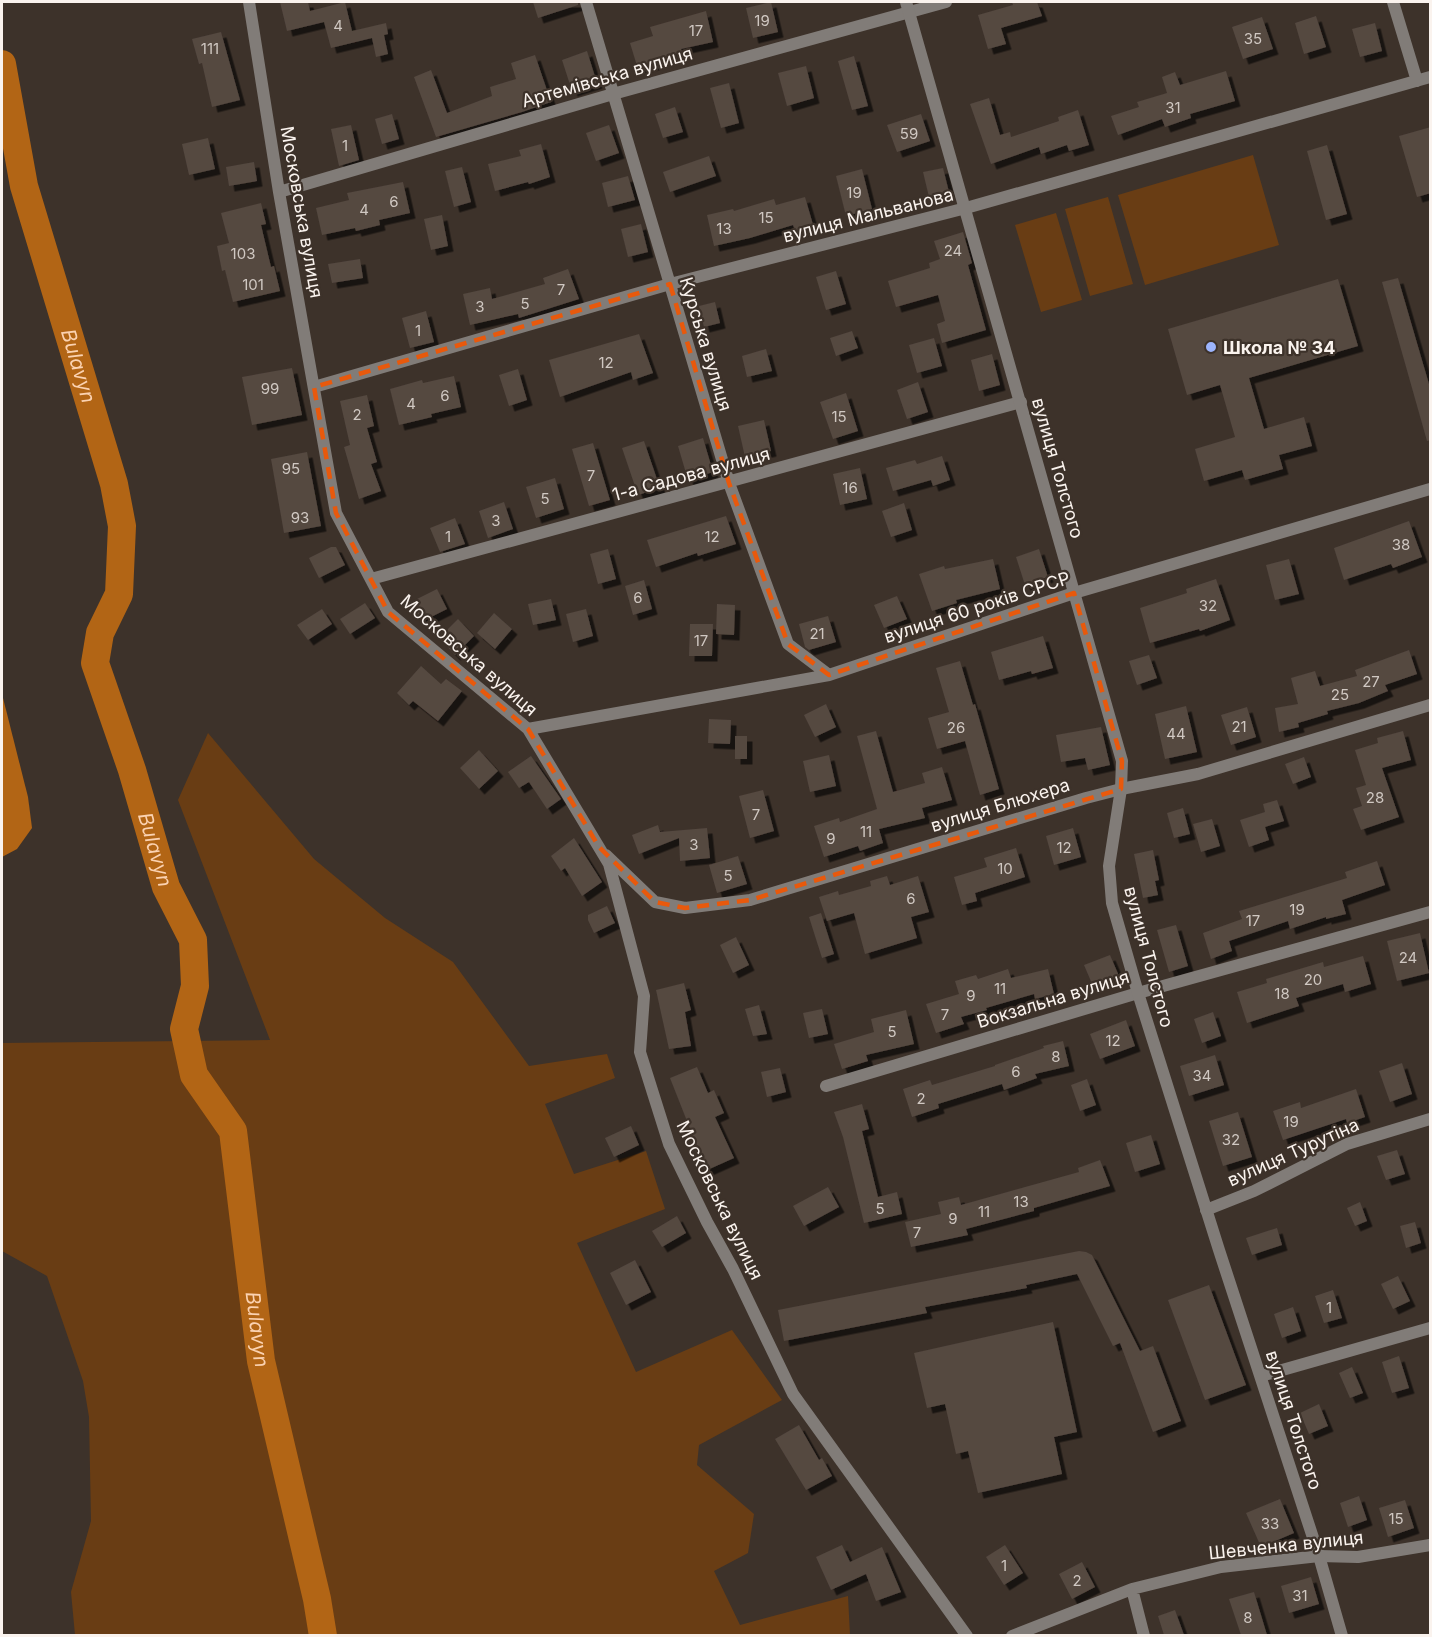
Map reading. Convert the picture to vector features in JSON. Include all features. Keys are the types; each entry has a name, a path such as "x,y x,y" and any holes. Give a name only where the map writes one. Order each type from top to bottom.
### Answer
{"street":[{"name":"Московська вулиця","path":"249,2 279,192 336,513 388,612 528,729 609,864 644,996 640,1052 669,1144 793,1394 967,1635"},
{"name":"Курська вулиця","path":"586,2 729,483 788,644 829,675"},
{"name":"Артемівська вулиця","path":"279,192 907,7 946,2"},
{"path":"1394,2 1417,81"},
{"name":"вулиця Толстого","path":"907,7 1122,761 1109,866 1112,903 1206,1210 1319,1556 1342,1635"},
{"name":"вулиця Мальванова","path":"314,387 670,284 966,208 1431,77"},
{"name":"1-а Садова вулиця","path":"370,579 1021,402"},
{"name":"вулиця 60 років СРСР","path":"528,729 829,675 1074,593 1431,489"},
{"name":"вулиця Блюхера","path":"599,847 655,902 685,908 750,900 1120,789 1198,774 1431,705"},
{"name":"Вокзальна вулиця","path":"826,1086 1138,993 1431,912"},
{"name":"вулиця Турутіна","path":"1206,1210 1254,1191 1347,1144 1431,1119"},
{"path":"1261,1376 1431,1328"},
{"name":"Шевченка вулиця","path":"1012,1635 1132,1590 1221,1567 1319,1556 1358,1557 1431,1545"},
{"path":"1132,1590 1144,1635"}],"highlighted area":[{"path":"670,284 729,483 788,644 829,675 1074,593 1122,761 1121,789 750,900 685,908 655,902 599,847 528,729 388,612 336,513 314,387"}],"shaded area":[{"path":"1253,155 1279,245 1145,285 1118,195"},
{"path":"1108,197 1133,284 1090,296 1065,209"},
{"path":"1056,213 1082,300 1041,312 1015,225"},
{"path":"2,694 28,797 32,828 17,849 2,857"},
{"path":"208,733 314,859 385,918 453,962 529,1066 607,1054 615,1078 545,1104 574,1174 646,1151 665,1209 577,1243 636,1372 732,1330 782,1400 699,1445 697,1465 754,1514 748,1553 714,1571 740,1625 848,1596 850,1635 75,1635 71,1592 91,1521 89,1417 83,1381 47,1276 2,1251 2,1043 270,1040 178,800"}],"building":[{"path":"280,2 308,2 310,11 345,2 352,31 386,23 388,34 384,35 388,54 376,57 372,38 331,48 324,22 287,31"},
{"path":"533,2 578,2 578,5 538,18"},
{"path":"771,2 778,32 753,38 746,8"},
{"path":"1012,2 1037,2 1042,16 1001,28 1006,44 988,49 978,15 1013,5"},
{"path":"706,11 713,42 681,49 682,52 655,60 656,64 638,69 630,43 653,36 650,27"},
{"path":"1316,16 1326,47 1304,54 1295,23"},
{"path":"1262,17 1273,49 1243,59 1232,27"},
{"path":"1375,23 1382,51 1360,57 1352,29"},
{"path":"221,32 240,100 212,107 202,63 199,64 192,39"},
{"path":"587,51 597,83 572,91 562,60"},
{"path":"535,55 551,102 436,137 414,77 431,70 447,113 492,96 490,87 516,79 511,63"},
{"path":"854,56 868,106 852,110 838,61"},
{"path":"806,66 814,98 787,106 778,73"},
{"path":"1226,71 1235,101 1190,114 1191,118 1165,127 1162,119 1118,135 1111,116 1139,107 1137,102 1167,93 1162,77 1175,72 1180,85"},
{"path":"729,83 739,123 721,128 710,88"},
{"path":"989,98 1000,135 1010,132 1011,137 1059,121 1058,117 1078,110 1089,145 1069,151 1067,145 1041,154 1039,147 991,164 970,104"},
{"path":"675,107 683,132 663,138 655,114"},
{"path":"392,114 399,139 382,144 375,119"},
{"path":"921,114 930,141 897,152 887,125"},
{"path":"351,125 359,160 339,166 331,129"},
{"path":"609,125 619,153 596,161 586,133"},
{"path":"1431,127 1431,193 1417,197 1399,136"},
{"path":"208,138 215,169 189,175 182,144"},
{"path":"541,144 550,177 495,191 488,164 521,156 519,150"},
{"path":"1327,145 1347,214 1326,220 1307,151"},
{"path":"709,156 716,176 670,192 663,172"},
{"path":"254,162 257,181 229,186 226,167"},
{"path":"462,167 471,202 454,207 445,171"},
{"path":"943,168 949,192 929,197 923,172"},
{"path":"862,169 872,209 846,216 836,176"},
{"path":"628,176 635,200 608,207 602,183"},
{"path":"403,182 410,213 379,220 380,225 356,231 355,228 322,235 316,208 349,200 347,193"},
{"path":"805,197 814,228 796,233 793,225 714,246 707,215 733,209 734,211 774,199 776,205"},
{"path":"261,203 266,224 261,225 271,267 274,266 280,291 233,302 225,270 222,271 217,246 229,243 221,213"},
{"path":"442,215 448,246 431,250 424,219"},
{"path":"641,224 648,252 628,257 621,229"},
{"path":"963,232 972,263 968,265 986,330 942,343 937,324 945,321 938,295 896,307 888,281 930,268 929,263 940,259 934,241"},
{"path":"360,259 363,278 332,283 328,264"},
{"path":"568,269 579,299 519,318 518,314 470,325 463,294 490,288 492,299 545,284 543,278"},
{"path":"836,271 846,304 826,310 816,277"},
{"path":"1398,278 1431,391 1431,440 1427,441 1382,282"},
{"path":"1338,279 1358,346 1249,378 1264,429 1304,417 1312,446 1279,455 1283,469 1245,480 1242,470 1204,481 1195,449 1235,437 1220,385 1187,395 1168,329"},
{"path":"715,302 720,323 704,327 699,306"},
{"path":"426,311 434,342 410,348 402,318"},
{"path":"852,331 858,348 836,356 830,338"},
{"path":"639,334 653,373 633,380 631,372 560,397 549,360"},
{"path":"934,338 942,366 917,373 909,345"},
{"path":"766,349 772,371 747,377 742,356"},
{"path":"992,354 1000,385 979,391 971,360"},
{"path":"292,368 302,415 252,425 242,377"},
{"path":"518,369 527,400 509,406 499,375"},
{"path":"454,376 461,407 399,425 390,389 422,380 423,383"},
{"path":"918,382 928,412 907,419 897,390"},
{"path":"846,393 858,431 833,439 820,402"},
{"path":"367,395 374,426 367,428 377,462 371,464 381,491 359,499 344,447 350,445 340,401"},
{"path":"764,420 771,451 745,457 738,426"},
{"path":"703,438 713,472 688,480 678,446"},
{"path":"644,441 660,488 638,495 622,448"},
{"path":"593,443 610,500 589,506 572,449"},
{"path":"307,452 321,526 284,533 271,459"},
{"path":"942,456 950,480 933,486 931,480 893,491 886,468 915,460 917,464"},
{"path":"860,468 867,499 840,505 833,474"},
{"path":"555,478 564,509 536,518 526,487"},
{"path":"504,502 513,529 488,538 479,511"},
{"path":"904,503 912,530 891,537 882,511"},
{"path":"726,516 736,544 698,556 697,553 656,567 647,540"},
{"path":"455,518 465,544 440,552 430,528"},
{"path":"1409,521 1422,557 1393,568 1391,564 1344,580 1334,548"},
{"path":"331,547 336,547 345,565 319,578 309,558"},
{"path":"608,549 616,579 598,584 590,554"},
{"path":"1039,549 1048,577 1025,585 1016,557"},
{"path":"993,559 1000,589 956,600 957,603 932,611 919,574 944,566 945,569"},
{"path":"1289,559 1299,594 1275,600 1266,565"},
{"path":"1216,579 1230,620 1200,631 1199,629 1150,643 1140,608 1187,593 1186,589"},
{"path":"644,580 652,609 633,615 625,586"},
{"path":"437,589 447,609 421,622 411,602"},
{"path":"897,596 907,619 884,628 874,605"},
{"path":"551,599 556,620 533,625 528,604"},
{"path":"365,603 375,618 350,634 340,619"},
{"path":"717,604 735,605 734,635 716,634"},
{"path":"322,609 332,624 308,640 297,625"},
{"path":"586,609 593,636 573,642 566,614"},
{"path":"494,613 512,629 495,649 477,633"},
{"path":"828,616 836,642 809,650 805,647 799,624"},
{"path":"458,619 474,636 455,655 439,638"},
{"path":"690,624 713,624 712,656 689,656"},
{"path":"1043,636 1053,668 1032,674 1031,671 999,680 991,652"},
{"path":"1409,650 1417,674 1385,685 1388,691 1359,703 1327,711 1328,714 1298,723 1299,727 1279,732 1275,708 1298,704 1291,678 1315,671 1320,686 1357,676 1355,670"},
{"path":"1149,655 1157,678 1137,685 1129,661"},
{"path":"960,661 973,705 975,704 999,789 980,795 965,741 937,749 928,718 949,712 936,668"},
{"path":"421,666 441,684 446,679 462,691 438,721 413,701 409,705 397,693"},
{"path":"826,704 836,727 815,737 804,715"},
{"path":"1186,706 1197,752 1165,759 1155,714"},
{"path":"1247,707 1256,737 1231,745 1221,715"},
{"path":"709,719 731,720 730,744 708,743"},
{"path":"1101,727 1110,765 1088,770 1085,758 1061,762 1056,735"},
{"path":"876,731 893,792 925,783 922,773 942,767 952,800 922,808 925,818 879,829 883,843 860,851 858,846 824,857 814,826 839,818 840,822 877,809 857,736"},
{"path":"1403,731 1411,760 1382,768 1399,817 1361,830 1353,809 1362,806 1356,788 1366,785 1355,750 1378,743 1377,738"},
{"path":"735,736 747,736 747,759 735,759"},
{"path":"479,750 498,771 479,789 460,768"},
{"path":"829,755 836,786 810,792 803,761"},
{"path":"531,756 561,799 547,809 529,782 519,788 508,772"},
{"path":"1304,757 1311,777 1293,784 1285,764"},
{"path":"763,790 774,831 750,838 739,796"},
{"path":"1277,800 1284,821 1265,827 1269,840 1249,847 1240,820 1265,812 1263,804"},
{"path":"1183,808 1190,834 1174,838 1167,813"},
{"path":"1212,819 1220,846 1201,852 1193,824"},
{"path":"658,825 660,832 707,828 710,858 680,861 679,838 639,854 632,835"},
{"path":"1073,828 1081,857 1054,865 1046,836"},
{"path":"574,838 602,882 582,896 565,868 561,871 551,856"},
{"path":"1016,848 1025,877 975,893 977,901 962,905 954,877 987,867 984,858"},
{"path":"1153,850 1159,880 1155,881 1158,895 1143,898 1134,854"},
{"path":"738,856 747,884 717,893 709,865"},
{"path":"1377,861 1385,885 1342,900 1346,914 1326,919 1326,917 1290,929 1288,921 1229,941 1232,951 1211,959 1203,933 1242,919 1239,911 1347,878 1345,872"},
{"path":"887,876 890,885 918,876 929,912 911,917 917,938 865,954 854,913 827,921 819,897 838,891 839,895 871,886 870,881"},
{"path":"607,906 615,923 594,933 588,915"},
{"path":"821,913 834,954 822,958 809,917"},
{"path":"1176,925 1188,966 1169,972 1157,930"},
{"path":"1420,933 1429,973 1397,981 1387,941"},
{"path":"736,937 749,965 733,973 720,945"},
{"path":"1110,955 1119,976 1093,986 1084,965"},
{"path":"1363,956 1371,984 1345,992 1343,984 1296,998 1299,1006 1247,1023 1237,992 1267,983 1266,979 1323,962 1324,967"},
{"path":"1008,969 1011,978 1048,969 1054,994 1035,999 1034,994 986,1008 987,1010 961,1017 964,1024 936,1033 926,1004 959,994 955,981 976,975 978,979"},
{"path":"684,983 691,1010 685,1012 691,1046 669,1049 656,990"},
{"path":"759,1005 767,1034 753,1036 745,1009"},
{"path":"822,1009 828,1034 809,1038 803,1013"},
{"path":"906,1010 914,1044 866,1055 868,1061 842,1069 834,1044 874,1032 871,1019"},
{"path":"1213,1012 1221,1036 1202,1043 1194,1019"},
{"path":"1126,1020 1135,1046 1100,1059 1090,1034"},
{"path":"1063,1041 1069,1066 1035,1074 1037,1078 1004,1090 1002,1084 938,1104 939,1108 912,1117 903,1089 930,1080 932,1085 995,1066 1044,1048 1043,1046"},
{"path":"1215,1055 1224,1085 1189,1096 1180,1066"},
{"path":"1402,1063 1412,1094 1390,1102 1379,1071"},
{"path":"697,1067 708,1093 714,1090 724,1113 715,1117 734,1158 705,1171 695,1150 698,1149 670,1078"},
{"path":"780,1068 786,1092 767,1097 761,1072"},
{"path":"1087,1079 1096,1105 1080,1111 1071,1085"},
{"path":"1356,1089 1365,1117 1347,1123 1346,1119 1283,1140 1273,1111 1300,1102 1301,1108"},
{"path":"862,1104 869,1129 862,1131 878,1197 897,1192 902,1214 864,1223 843,1137 834,1112"},
{"path":"1238,1112 1252,1157 1223,1166 1209,1121"},
{"path":"631,1126 639,1145 614,1157 605,1138"},
{"path":"1151,1135 1160,1164 1135,1172 1126,1143"},
{"path":"1397,1150 1405,1174 1386,1180 1377,1156"},
{"path":"1100,1160 1110,1186 1034,1208 1034,1211 966,1229 968,1235 911,1247 905,1222 941,1214 938,1202 959,1197 961,1205 1079,1172 1078,1168"},
{"path":"828,1187 839,1207 804,1226 793,1206"},
{"path":"1360,1202 1367,1221 1355,1226 1347,1208"},
{"path":"677,1216 686,1233 662,1247 652,1231"},
{"path":"1415,1222 1421,1243 1406,1248 1400,1226"},
{"path":"1277,1228 1282,1245 1252,1255 1246,1238"},
{"path":"1079,1251 1092,1255 1140,1351 1153,1346 1181,1421 1153,1432 1120,1343 1113,1346 1077,1274 1026,1285 1027,1288 925,1307 927,1313 784,1341 778,1310"},
{"path":"635,1260 651,1292 626,1305 610,1273"},
{"path":"1398,1276 1410,1301 1393,1309 1381,1284"},
{"path":"1209,1285 1246,1385 1205,1400 1168,1300"},
{"path":"1333,1290 1342,1318 1324,1323 1315,1296"},
{"path":"1293,1307 1301,1331 1282,1338 1274,1314"},
{"path":"1053,1322 1077,1432 1054,1437 1062,1474 978,1493 968,1451 956,1454 945,1404 927,1408 914,1353"},
{"path":"1399,1356 1409,1388 1392,1393 1382,1362"},
{"path":"1352,1367 1363,1393 1350,1398 1339,1373"},
{"path":"1319,1404 1328,1426 1309,1434 1300,1413"},
{"path":"799,1425 819,1460 822,1458 832,1476 806,1490 775,1439"},
{"path":"1359,1496 1367,1520 1348,1527 1340,1503"},
{"path":"1280,1499 1294,1533 1261,1547 1246,1513"},
{"path":"1405,1500 1414,1528 1388,1537 1379,1508"},
{"path":"842,1545 850,1562 882,1547 901,1592 876,1601 866,1574 831,1590 816,1557"},
{"path":"1005,1545 1023,1573 1004,1585 986,1557"},
{"path":"1082,1562 1095,1587 1072,1599 1059,1574"},
{"path":"1311,1577 1319,1604 1289,1613 1281,1586"},
{"path":"1254,1592 1267,1635 1241,1635 1229,1599"},
{"path":"1175,1610 1184,1635 1164,1635 1158,1616"}],"waterway":[{"name":"Bulavyn","path":"2,64 24,186 114,484 122,526 119,594 100,633 95,663 132,770 166,887 193,940 195,986 184,1029 194,1075 233,1131 261,1361 317,1599 323,1636"}],"place":[{"name":"Школа № 34","path":"1211,347"}]}
